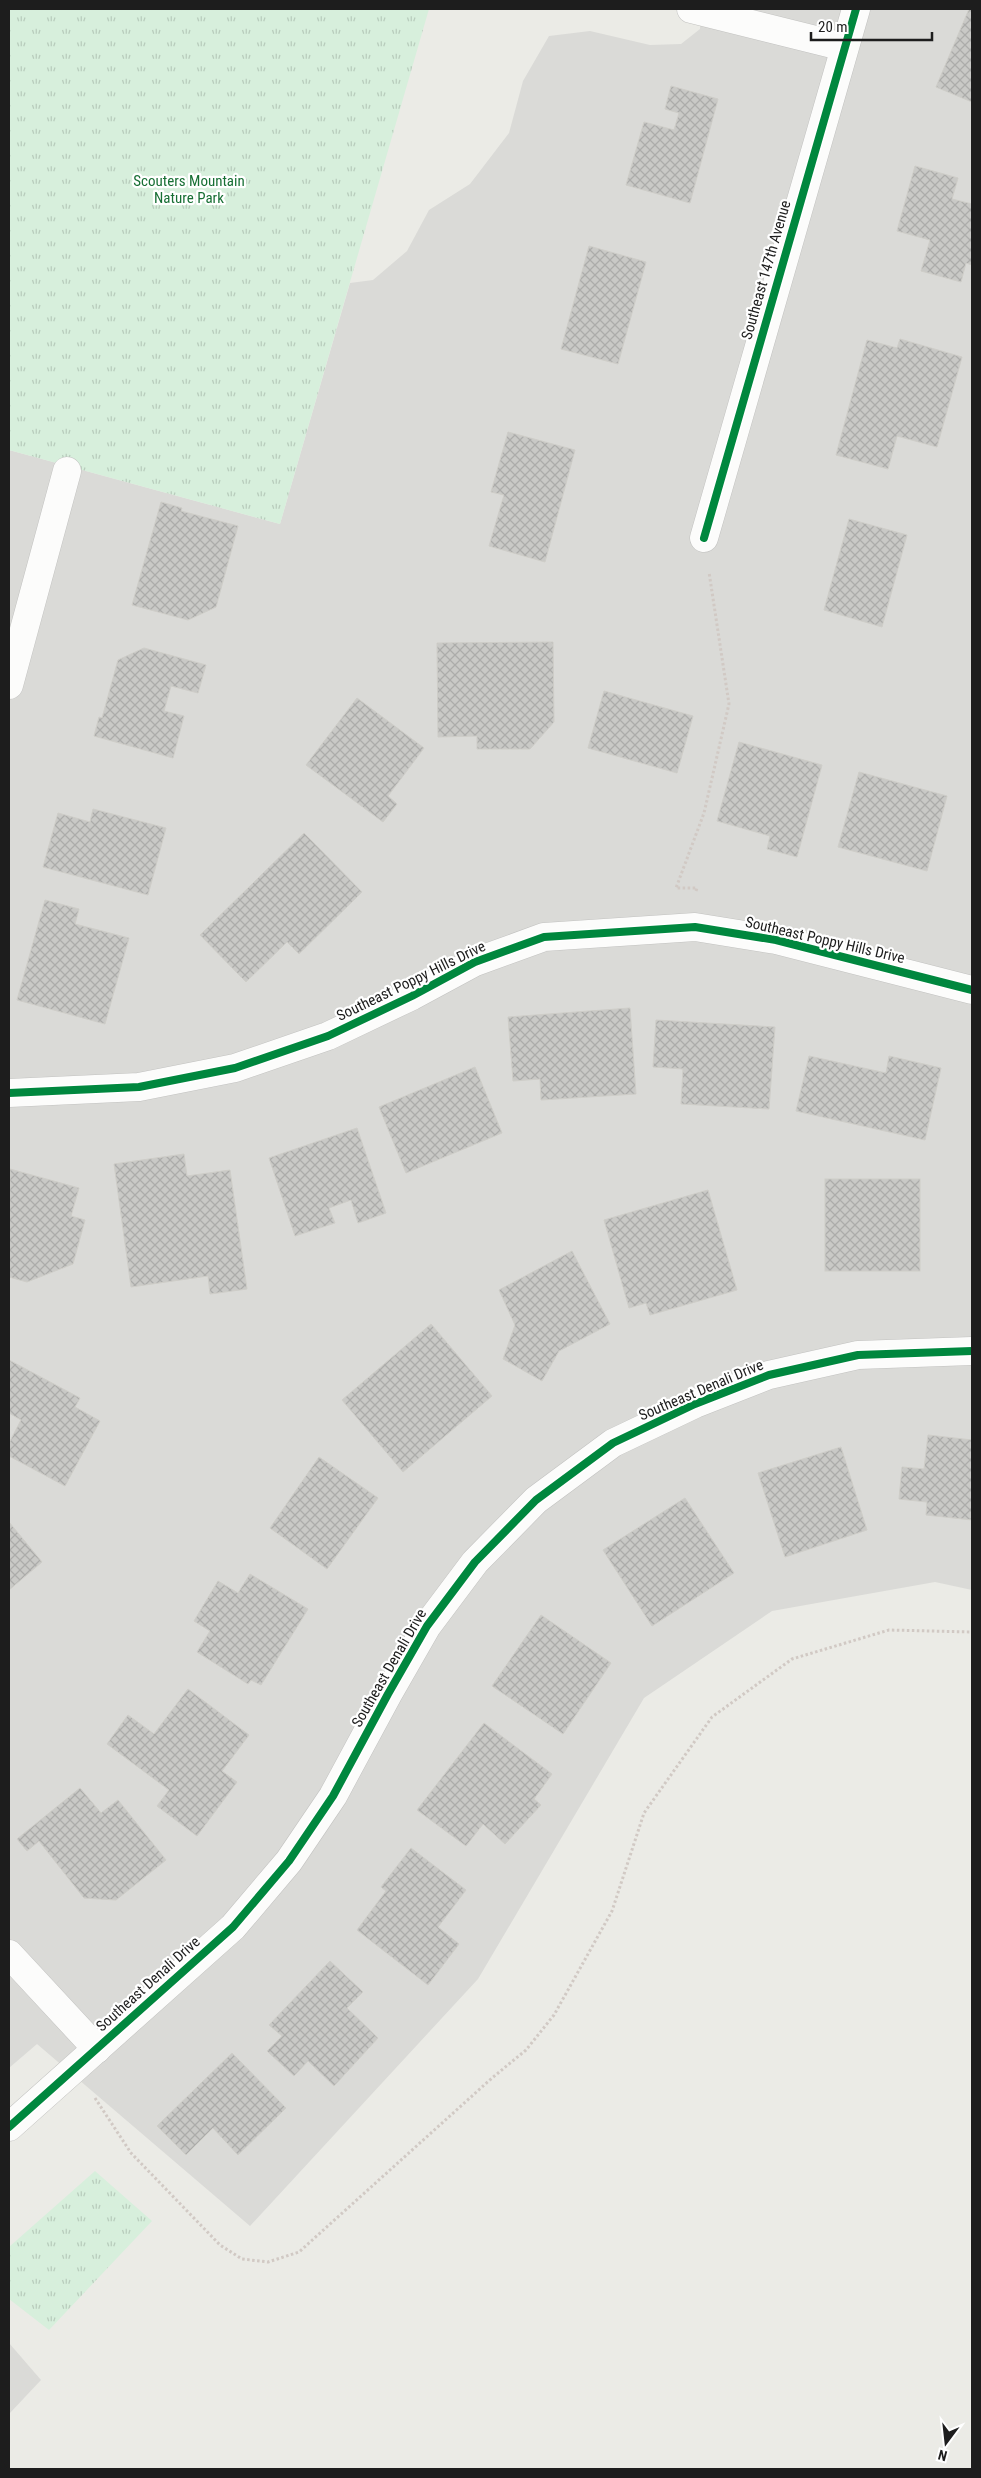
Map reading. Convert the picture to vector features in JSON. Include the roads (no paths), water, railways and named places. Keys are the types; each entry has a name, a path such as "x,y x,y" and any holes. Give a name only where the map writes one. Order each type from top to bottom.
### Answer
{"street":[{"path":"691,9 844,47"},
{"name":"Southeast 147th Avenue","path":"704,538 856,9"},
{"path":"9,685 67,471"},
{"name":"Southeast Poppy Hills Drive","path":"9,1093 139,1087 235,1068 328,1036 412,996 475,962 544,936 696,927 776,940 972,990"},
{"name":"Southeast Denali Drive","path":"9,2127 233,1927 289,1861 333,1796 427,1626 475,1562 536,1500 613,1443 695,1404 769,1375 858,1355 972,1351"},
{"path":"9,1954 97,2049"}],"park label":[{"name":"Scouters Mountain Nature Park","path":"189,190"}]}
